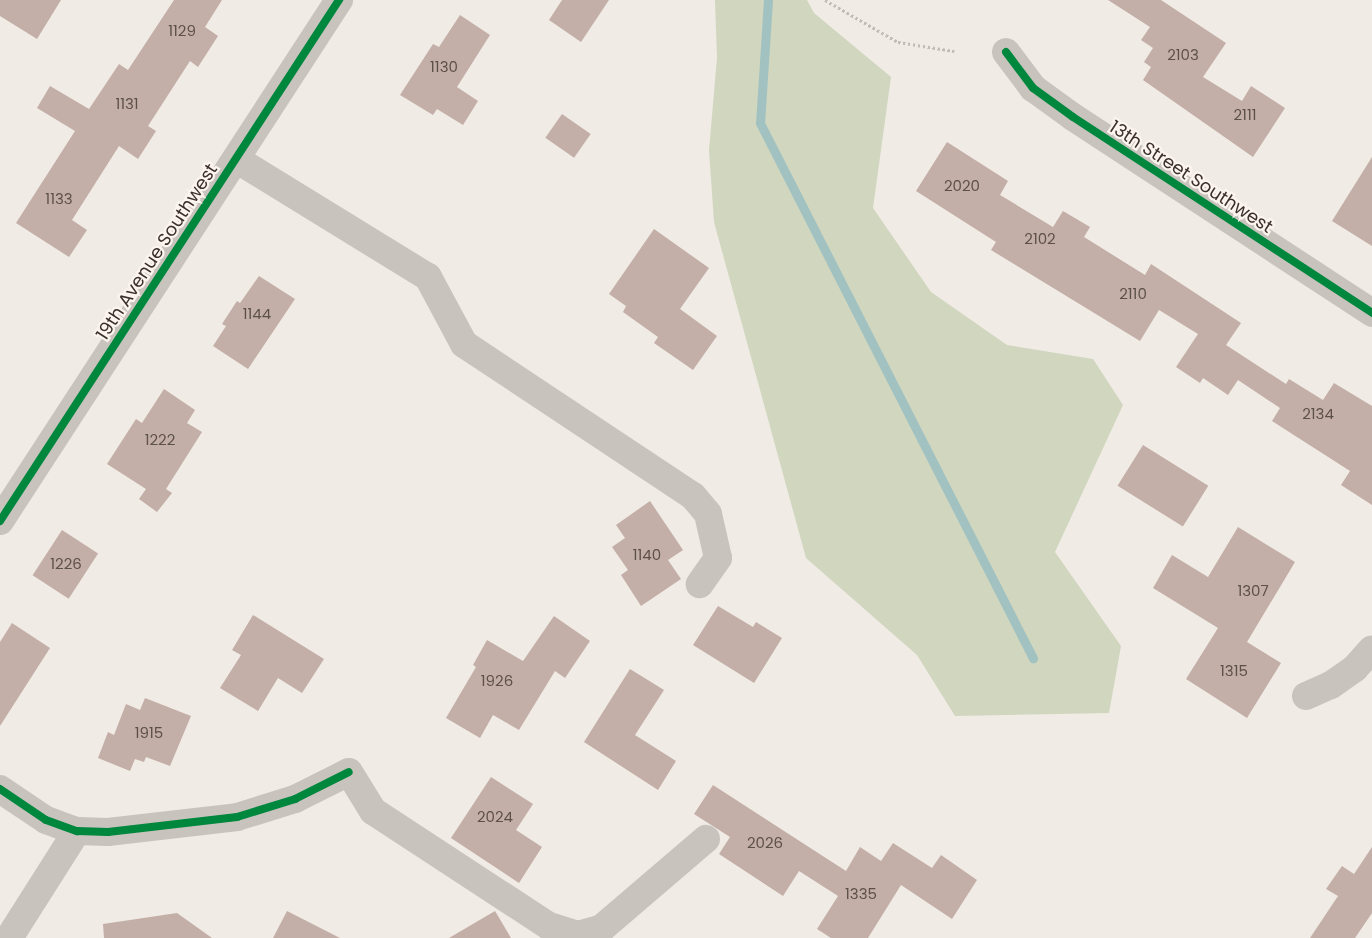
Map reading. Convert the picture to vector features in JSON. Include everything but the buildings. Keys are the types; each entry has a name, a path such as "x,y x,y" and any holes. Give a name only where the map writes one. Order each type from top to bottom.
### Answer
{"street":[{"name":"19th Avenue Southwest","path":"0,521 339,0"},
{"name":"13th Street Southwest","path":"1006,52 1033,88 1073,117 1372,313"},
{"path":"236,158 428,276 464,344 693,496 708,514 718,558 700,584"},
{"path":"1306,696 1331,685 1355,668 1372,650"},
{"path":"0,789 46,820 77,832 132,830 237,818 295,799 349,772 373,811 549,926 578,935 602,928 706,839"},
{"path":"9,938 77,832"}],"path":[{"path":"826,0 898,42 954,51"}],"green space":[{"path":"715,0 807,0 814,13 891,77 873,208 931,292 1007,345 1093,359 1123,405 1055,552 1121,646 1109,713 955,716 917,655 806,558 714,222 709,150 717,58"}],"waterway":[{"path":"768,0 760,123 1033,658"}],"cycle path":[{"path":"0,521 339,0"},
{"path":"1006,52 1033,88 1073,117 1372,313"},
{"path":"0,789 46,820 77,831 108,832 237,817 295,799 349,772"}]}
